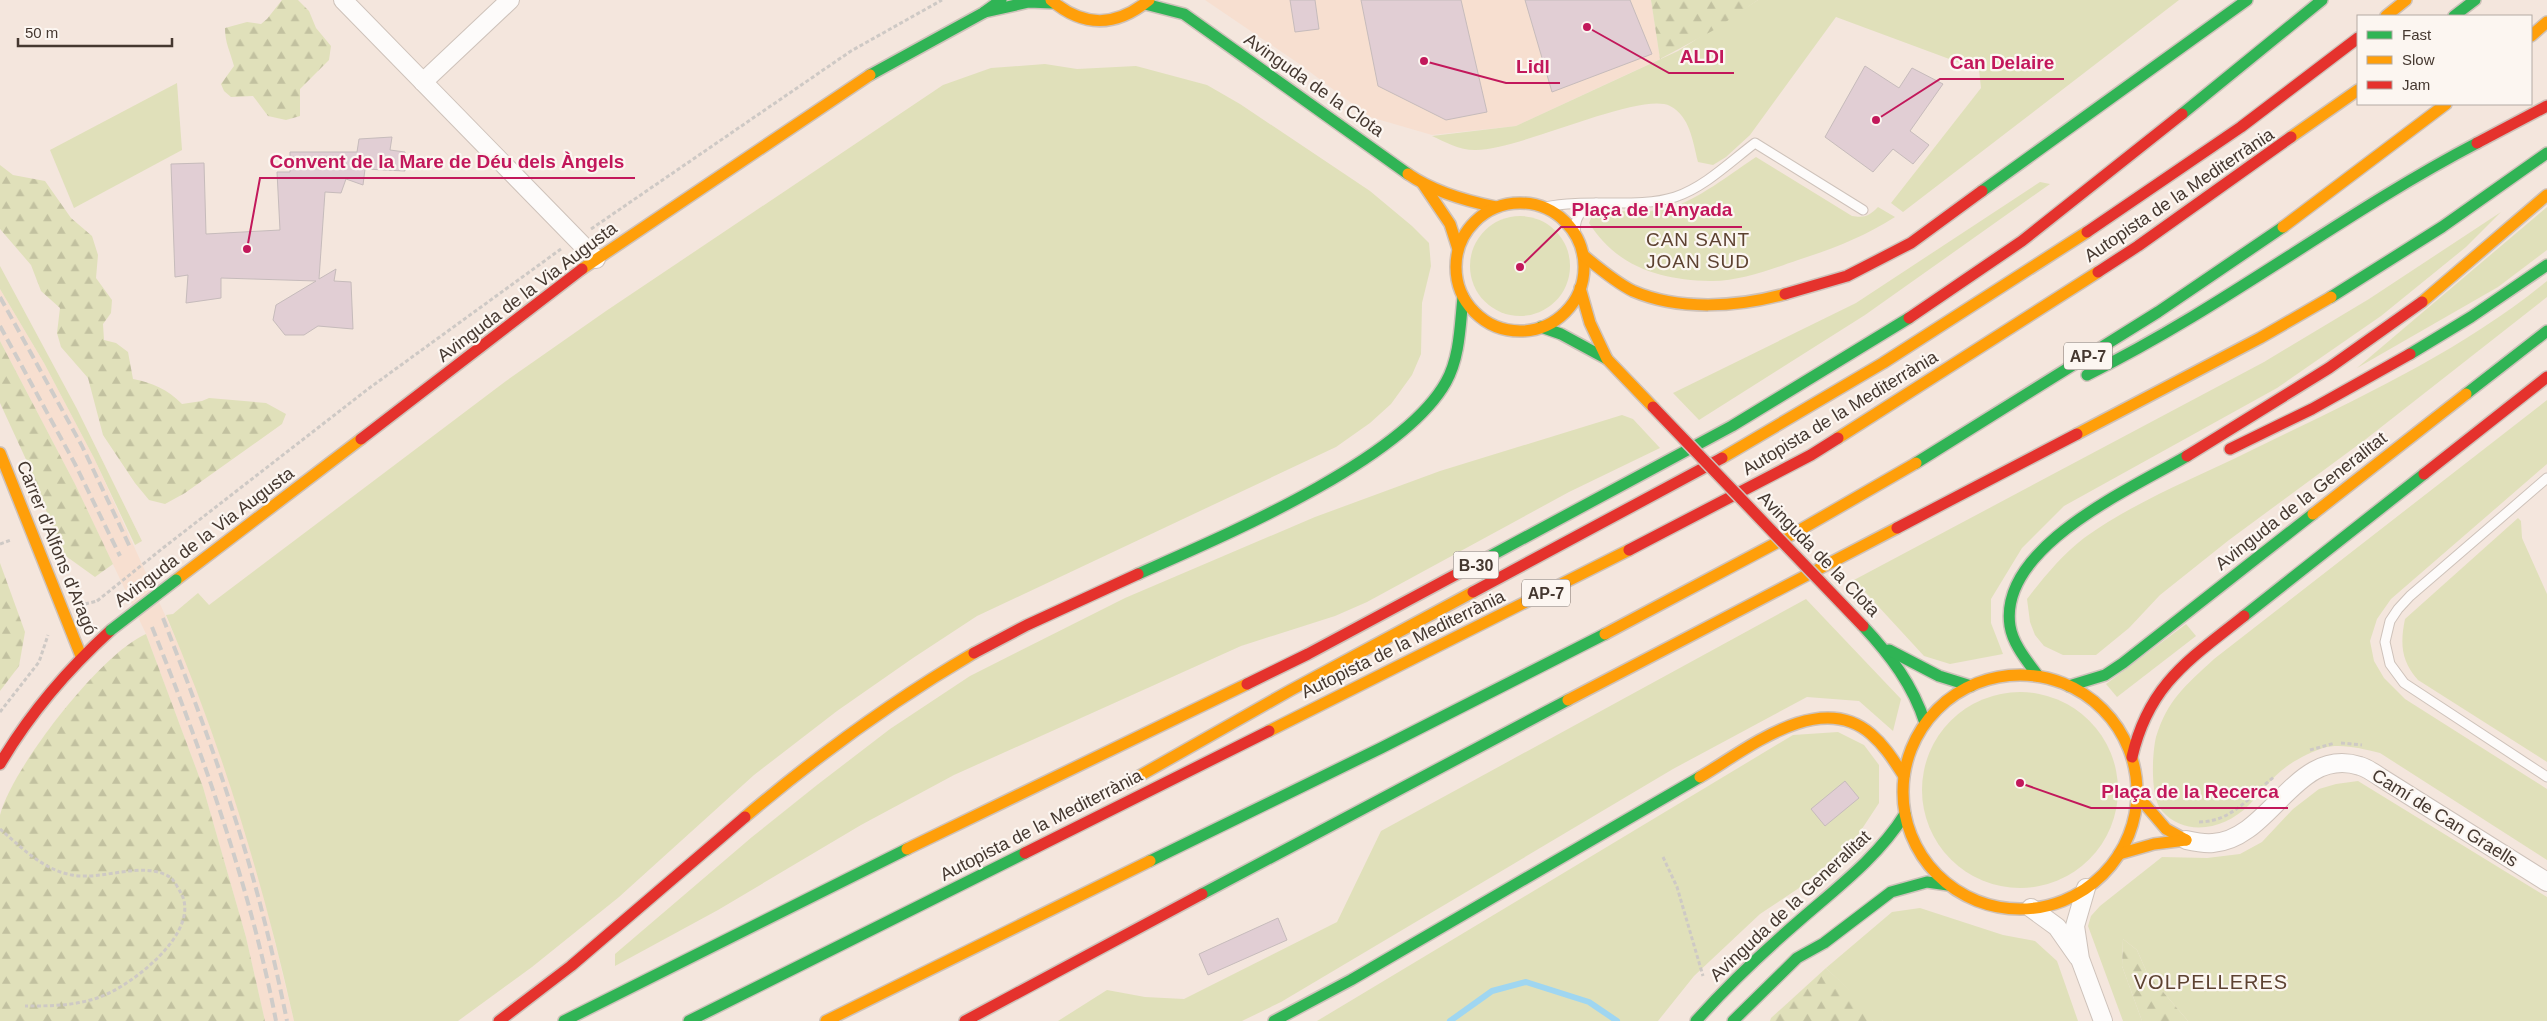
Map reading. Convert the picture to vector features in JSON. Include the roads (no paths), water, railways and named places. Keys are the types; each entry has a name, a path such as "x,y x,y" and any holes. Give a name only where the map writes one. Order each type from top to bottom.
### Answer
{"main road":[{"name":"Avinguda de la Via Augusta","path":"81,656 111,630 176,580 596,260 878,69 984,12 1001,0"},
{"name":"Avinguda de la Clota","path":"1174,0 1184,14"},
{"path":"1583,255 1612,278 1632,290 1657,300 1684,304 1741,303 1809,288 1847,276 1911,243 2247,0"},
{"name":"B-30","path":"564,1021 775,914 1308,654 1732,426 1892,329 2022,241 2098,182 2322,0"},
{"path":"2387,15 2406,0"},
{"path":"2455,15 2475,0"},
{"name":"Avinguda de la Via Augusta","path":"984,12 1029,2 1052,2"},
{"path":"1052,2 1076,17 1102,22 1122,18 1147,2"},
{"name":"Avinguda de la Clota","path":"1147,2 1184,14 1423,184 1475,204 1496,207"},
{"path":"2532,35 2547,22"},
{"path":"1119,788 1220,728 1612,518 1834,392 1970,308 2168,178 2357,39"},
{"name":"Autopista de la Mediterrània","path":"689,1021 1569,581 1812,455 2138,246 2357,91"},
{"name":"AP-7","path":"826,1021 1592,640 1831,513 1934,453 2158,312 2241,256 2356,174 2445,105"},
{"path":"2080,379 2140,349 2374,201 2448,158 2547,106"},
{"path":"964,1021 1495,738 2260,338 2321,304 2425,239 2547,152"},
{"name":"Avinguda de la Clota","path":"1423,184 1450,224 1458,249"},
{"path":"2038,676 2014,640 2008,613 2014,587 2025,568 2040,552 2072,525 2094,510 2290,394 2362,346 2447,282 2547,195"},
{"path":"1515,202 1545,208 1563,219 1576,236 1583,255 1584,269 1580,288 1565,312 1541,328 1520,331 1493,326 1475,314 1463,297 1455,270 1458,249 1465,234 1475,220 1496,207 1515,202"},
{"path":"1809,288 1877,253 1942,205"},
{"path":"2217,455 2323,402 2398,361 2461,324 2547,265"},
{"name":"Avinguda de la Clota","path":"1580,288 1590,323 1607,358 1880,644 1912,689 1925,723"},
{"path":"499,1021 568,968 741,821 837,743 897,700 945,669 1024,625 1220,537 1273,511 1387,442 1425,410 1448,381 1458,350 1463,297"},
{"name":"Avinguda de la Clota","path":"1541,328 1561,334 1607,358"},
{"name":"Avinguda de la Generalitat","path":"2069,686 2105,675 2123,663 2547,331"},
{"path":"2132,757 2136,736 2144,716 2154,698 2180,667 2547,377"},
{"path":"1934,453 2046,396"},
{"name":"Carrer d'Alfons d'Aragó","path":"0,453 81,656"},
{"path":"2094,510 2199,463"},
{"name":"Avinguda de la Clota","path":"1880,644 1928,673 1951,682 1971,686"},
{"path":"0,764 33,711 81,656"},
{"path":"2038,676 2069,686 2088,697 2106,712 2123,736 2132,757 2137,795 2133,822 2119,854 2101,876 2086,888 2063,901 2031,908 2009,908 1987,904 1966,896 1948,884 1922,856 1912,839 1905,814 1904,776 1910,752 1925,723 1946,702 1971,686 2000,677 2038,676"},
{"path":"1274,1021 1360,975 1789,725 1817,717 1832,717 1860,725 1884,745 1904,776"},
{"path":"2137,795 2166,829 2186,840"},
{"name":"Avinguda de la Generalitat","path":"1696,1021 1760,954 1875,854 1896,829 1905,814"},
{"path":"909,911 1060,822"},
{"path":"2119,854 2154,844 2186,840"},
{"path":"1733,1021 1797,958 1824,943 1891,892 1927,882 1948,884"}],"street":[{"path":"343,0 596,260"},
{"path":"423,82 510,0"},
{"name":"Camí de Can Graells","path":"2186,840 2214,843 2239,834 2267,813 2305,776 2318,768 2346,764 2360,766 2380,777 2547,882"},
{"path":"2086,888 2075,926 2080,959 2103,1021"},
{"path":"2031,908 2057,927 2080,959"}],"lane":[{"path":"1545,208 1569,202 1653,201 1677,196 1708,179 1755,142 1863,210"},
{"path":"1576,236 1576,221 1579,214 1599,202"},
{"path":"2547,478 2410,596 2390,621 2385,642 2390,664 2404,684 2547,777"}],"waterway":[{"path":"1450,1021 1492,991 1526,982 1589,1002 1617,1021"}],"railway":[{"path":"0,297 82,446 130,547"},
{"path":"0,326 75,464 120,556"},
{"path":"163,618 209,740 242,840 264,917 287,1021"},
{"path":"152,627 207,772 239,871 266,972 276,1021"}],"place":[{"name":"ALDI","path":"1587,27"},
{"name":"Lidl","path":"1424,61"},
{"name":"Can Delaire","path":"1876,120"},
{"name":"Convent de la Mare de Déu dels Àngels","path":"247,249"},
{"name":"Plaça de l'Anyada","path":"1520,267"},
{"name":"Plaça de la Recerca","path":"2020,783"}],"district":[{"name":"CAN SANT JOAN SUD","path":"1698,250"},
{"name":"VOLPELLERES","path":"2211,982"}]}
